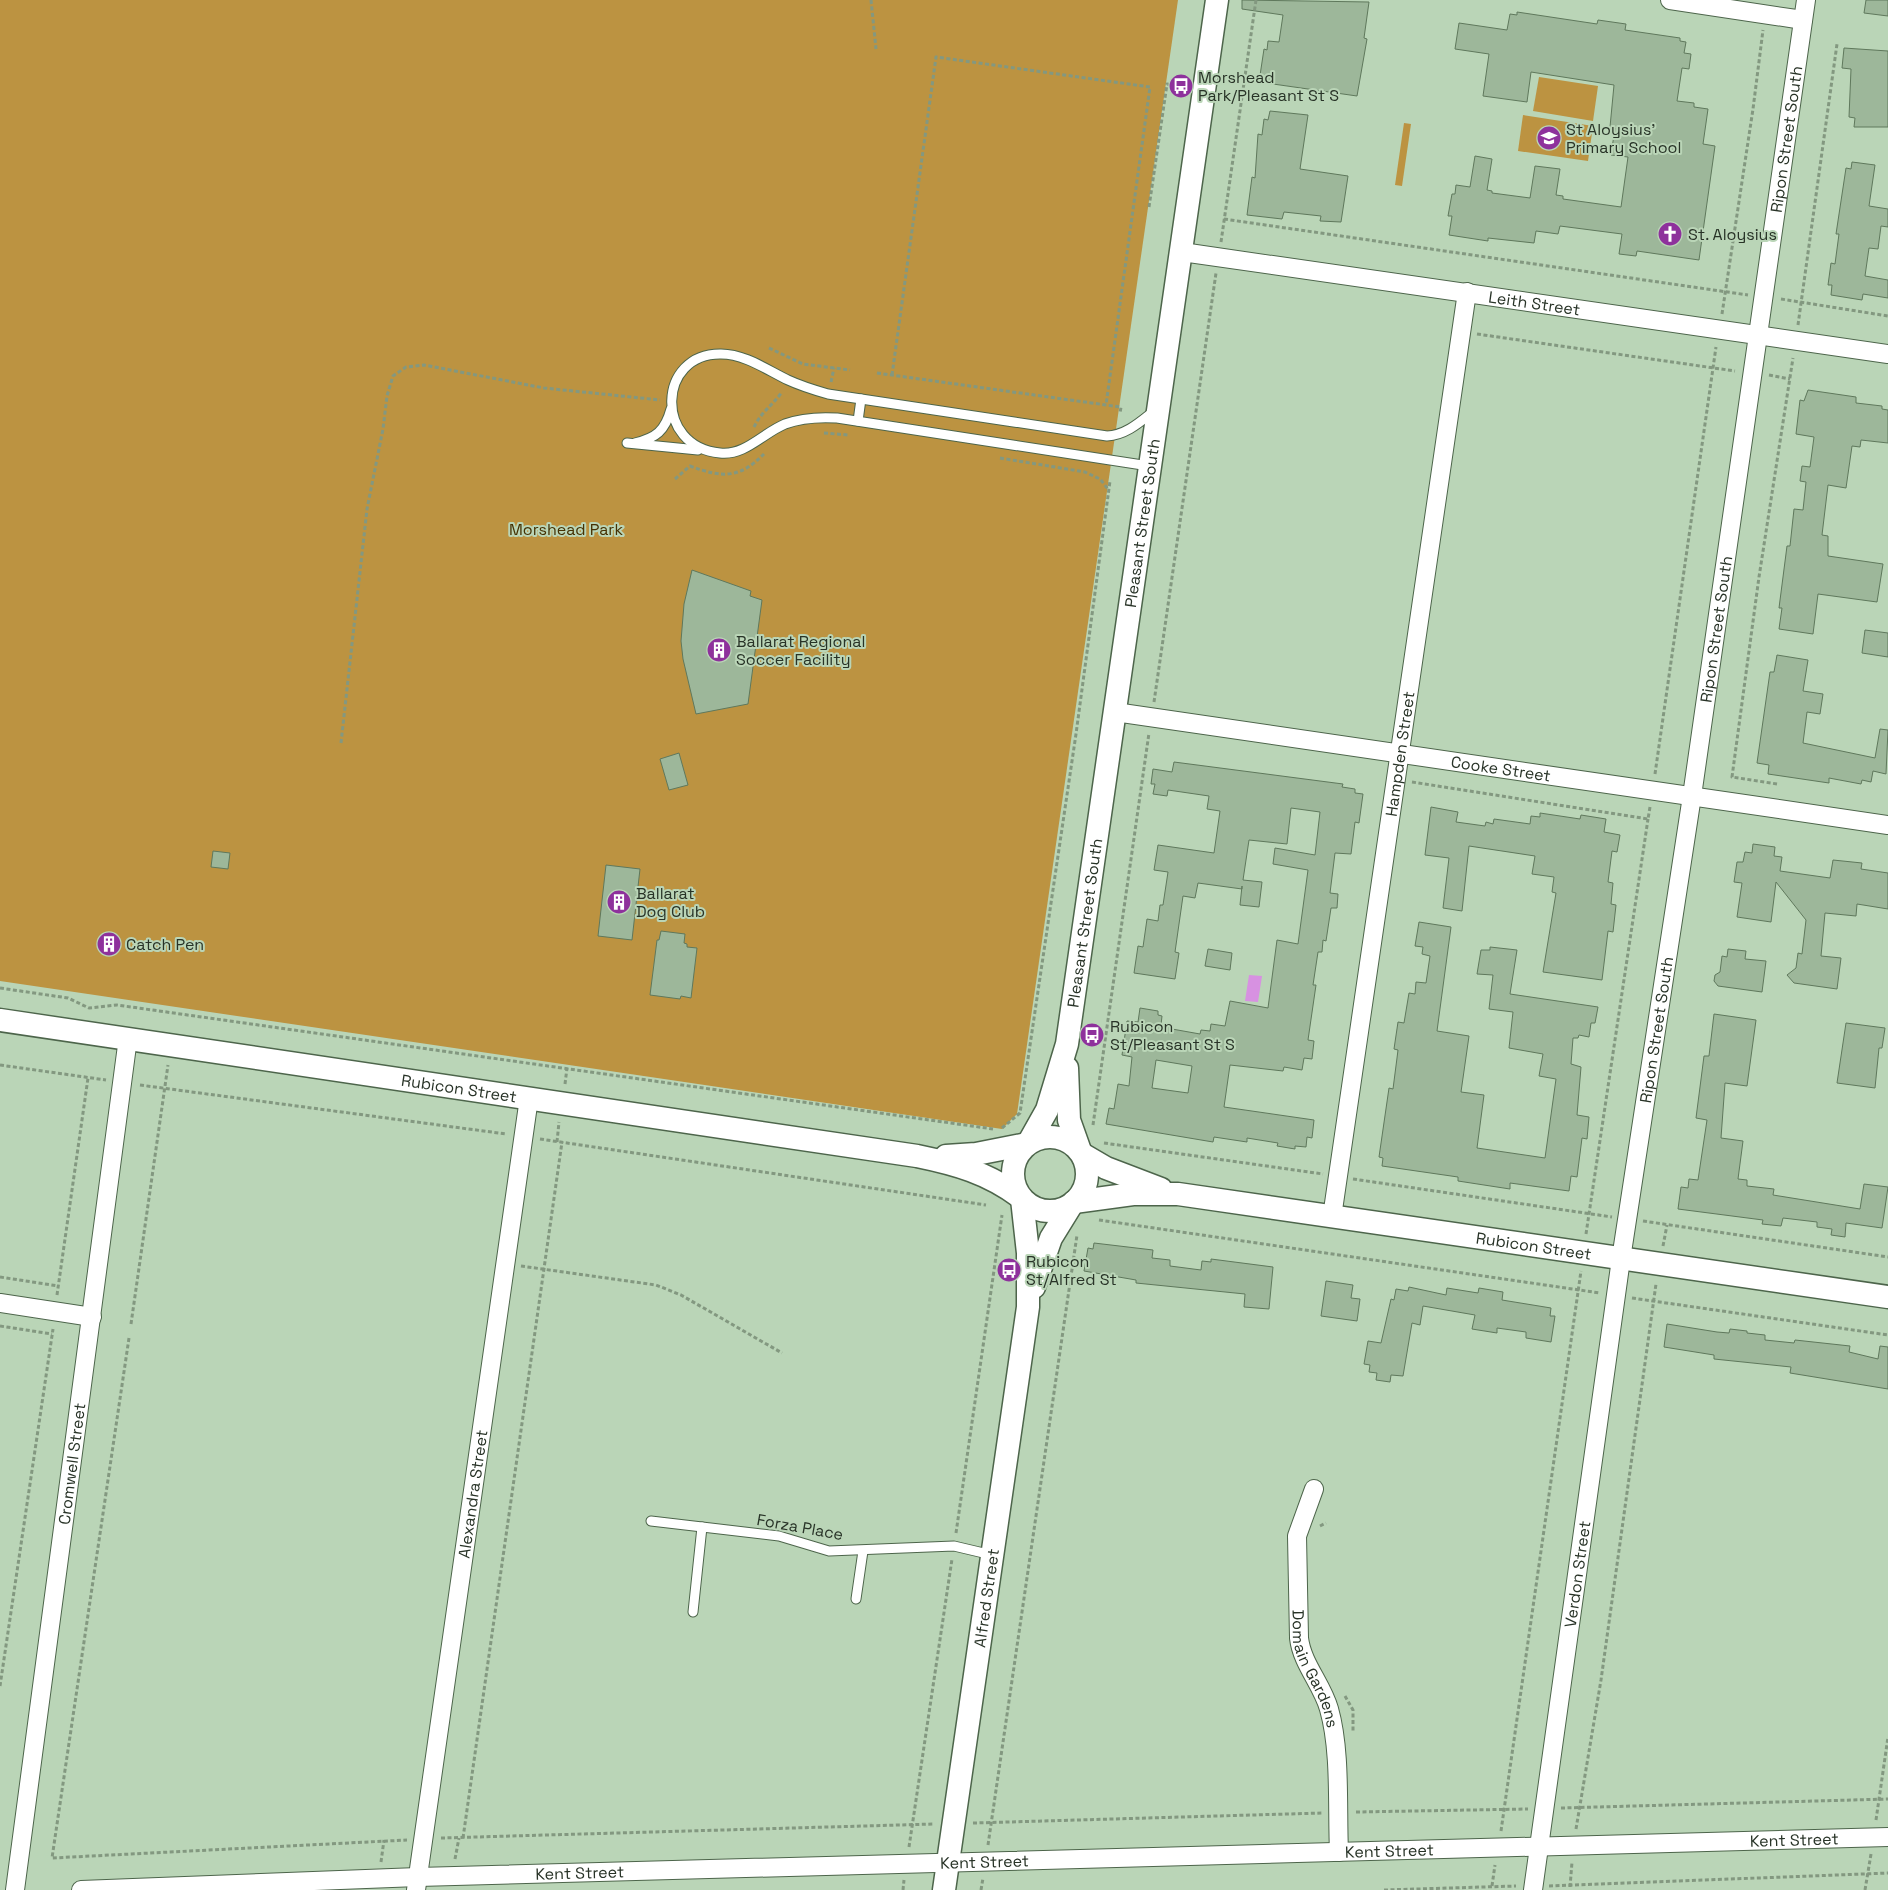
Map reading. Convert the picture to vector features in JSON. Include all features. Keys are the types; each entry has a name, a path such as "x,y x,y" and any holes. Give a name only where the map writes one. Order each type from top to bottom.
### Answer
{"street":[{"name":"Pleasant Street South","path":"1028,1143 1047,1110 1067,1044 1217,0"},
{"path":"1670,0 1803,20"},
{"name":"Ripon Street South","path":"1621,1259 1692,796 1806,0"},
{"name":"Leith Street","path":"1182,252 1888,354"},
{"name":"Hampden Street","path":"1332,1217 1467,292"},
{"name":"Cooke Street","path":"1115,712 1888,825"},
{"name":"Rubicon Street","path":"0,1020 917,1156 971,1169 1000,1183 1021,1198"},
{"name":"Cromwell Street","path":"15,1890 128,1038"},
{"name":"Pleasant Street South","path":"1067,1044 1069,1120 1081,1153"},
{"name":"Alexandra Street","path":"417,1884 529,1098"},
{"path":"1040,1137 1056,1137 1068,1141 1081,1153 1087,1168 1087,1180 1078,1208 1048,1211 1032,1207 1021,1198 1013,1181 1012,1169 1016,1157 1028,1143 1040,1137"},
{"name":"Rubicon Street","path":"917,1156 976,1154 1028,1143"},
{"name":"Rubicon Street","path":"1081,1153 1134,1180 1178,1194"},
{"name":"Rubicon Street","path":"1078,1208 1133,1194 1178,1194 1888,1297"},
{"name":"Alfred Street","path":"944,1890 1028,1307 1028,1253 1021,1198"},
{"name":"Alfred Street","path":"1028,1307 1051,1238 1078,1208"},
{"name":"Verdon Street","path":"1534,1888 1621,1259"},
{"path":"0,1302 92,1316"},
{"name":"Domain Gardens","path":"1314,1489 1297,1536 1299,1638 1302,1654 1326,1700 1334,1733 1339,1852"},
{"name":"Kent Street","path":"81,1890 417,1884 948,1862 1574,1847 1882,1830"}],"lane":[{"path":"1149,466 822,417 785,424 750,446 733,452 627,443 651,439 659,435 668,422 674,385 682,371 695,359 707,355 722,354 738,356 788,380 828,394 1107,436 1116,436 1132,428 1157,408"},
{"path":"858,421 861,400"},
{"path":"671,405 675,423 683,436 697,447 708,451"},
{"name":"Forza Place","path":"651,1521 779,1536 829,1551 954,1546 992,1555"},
{"path":"693,1612 702,1527"},
{"name":"Forza Place","path":"856,1599 863,1551"}],"path":[{"path":"872,0 876,49"},
{"path":"1092,1132 1256,0"},
{"path":"1586,1234 1718,330 1727,292 1765,14"},
{"path":"1776,784 1732,777 1758,577 1796,341 1838,44"},
{"path":"892,375 936,57 1150,87 1106,405"},
{"path":"1149,207 1167,84 1181,86"},
{"path":"1224,219 1727,292"},
{"path":"1763,297 1888,316"},
{"path":"1461,331 1790,379"},
{"path":"769,348 803,364 850,370"},
{"path":"341,743 367,509 383,429 387,396 393,376 406,367 424,365 544,388 638,396 671,405"},
{"path":"830,386 834,368"},
{"path":"876,373 1121,407 1120,413"},
{"path":"749,432 754,428 761,413 775,403 788,380"},
{"path":"818,432 850,435"},
{"path":"676,479 690,466 713,474 735,473 749,467 767,451"},
{"path":"991,456 1085,472 1100,479 1108,490"},
{"path":"0,988 68,998 89,1008 117,1005 999,1130 1020,1113 1076,734 1110,482"},
{"path":"1396,780 1648,819"},
{"path":"130,1324 168,1064"},
{"path":"0,1065 113,1081"},
{"path":"58,1297 88,1078"},
{"path":"140,1085 524,1136 986,1205"},
{"path":"463,1838 562,1142"},
{"path":"1110,1144 1326,1175"},
{"path":"1350,1179 1614,1217"},
{"path":"1078,1208 1099,1220 1605,1294"},
{"path":"1099,1220 1100,1212"},
{"path":"1642,1221 1888,1257"},
{"path":"1663,1246 1667,1225"},
{"path":"993,1822 1078,1227"},
{"path":"506,1264 651,1284 664,1288 682,1295 782,1353"},
{"path":"1492,1886 1581,1270"},
{"path":"0,1277 58,1286"},
{"path":"1570,1886 1578,1808 1603,1661 1657,1280"},
{"path":"1629,1298 1888,1335"},
{"path":"0,1326 52,1334"},
{"path":"0,1686 53,1329"},
{"path":"129,1338 52,1858 423,1839 1322,1813"},
{"path":"1317,1530 1326,1523"},
{"path":"1342,1692 1353,1710 1352,1737"},
{"path":"1882,1830 1879,1798 1888,1737"},
{"path":"1350,1812 1545,1809 1888,1799"},
{"path":"1355,1805 1356,1812"},
{"path":"1865,1890 1872,1848"},
{"path":"1384,1890 1492,1886 1534,1888 1888,1873"}],"green space":[{"name":"Morshead Park","path":"0,0 1178,0 1017,1114 1002,1129 0,981"},
{"path":"1539,77 1598,86 1593,121 1533,111"},
{"path":"1523,115 1593,126 1588,161 1518,151"},
{"path":"1404,123 1411,124 1402,186 1395,185"}],"shaded area":[{"path":"1249,975 1262,976 1258,1002 1245,1001"}],"building":[{"path":"1242,0 1369,2 1364,38 1367,39 1357,96 1259,82 1264,49 1267,50 1268,41 1279,42 1283,15 1242,9"},
{"path":"1866,0 1888,0 1888,16 1864,13"},
{"path":"1517,12 1597,24 1598,20 1626,24 1625,30 1680,38 1680,41 1686,42 1684,53 1691,54 1689,69 1682,68 1677,101 1694,103 1694,107 1708,109 1703,144 1715,146 1699,260 1637,251 1636,256 1619,254 1622,234 1560,226 1558,234 1536,231 1534,243 1488,238 1488,241 1449,235 1452,216 1448,216 1452,194 1455,194 1456,185 1470,187 1475,156 1492,159 1487,190 1492,191 1492,193 1530,198 1535,166 1560,169 1556,195 1563,196 1563,199 1621,207 1628,157 1611,155 1615,128 1610,127 1614,85 1531,72 1527,102 1483,96 1489,54 1455,49 1459,23 1507,30 1510,14 1517,15"},
{"path":"1844,48 1888,51 1888,127 1854,127 1855,118 1849,117 1851,69 1842,68"},
{"path":"1270,111 1308,115 1300,169 1348,176 1341,222 1320,221 1321,216 1284,212 1282,219 1247,215 1252,177 1255,178 1258,134 1262,135 1264,119 1268,120"},
{"path":"1852,162 1875,165 1869,206 1888,209 1888,227 1881,226 1878,249 1869,248 1865,276 1888,280 1888,298 1863,294 1862,300 1831,295 1832,285 1828,285 1831,263 1835,264 1839,234 1836,234 1846,168 1851,169"},
{"path":"1808,390 1856,397 1856,403 1882,406 1882,409 1888,410 1888,443 1861,440 1860,447 1852,446 1846,488 1828,485 1822,535 1828,536 1828,556 1883,564 1877,602 1818,594 1813,634 1779,629 1782,608 1779,608 1787,546 1790,546 1794,509 1803,510 1806,482 1800,481 1802,466 1810,467 1814,437 1796,434 1800,400 1804,401"},
{"name":"Ballarat Regional Soccer Facility","path":"692,570 751,591 750,596 762,600 748,704 696,714 683,659 681,641 684,604"},
{"path":"1865,630 1888,633 1888,657 1862,653"},
{"path":"1777,655 1808,660 1803,691 1823,694 1820,714 1807,712 1803,743 1875,758 1880,729 1888,730 1886,774 1873,771 1871,782 1862,780 1861,784 1829,778 1829,783 1768,774 1769,765 1757,763 1770,672 1774,672"},
{"path":"679,753 688,785 669,790 660,759"},
{"path":"1174,762 1343,784 1342,787 1355,789 1355,793 1363,794 1359,823 1355,822 1351,854 1335,853 1330,893 1338,894 1337,908 1331,908 1326,941 1323,940 1322,952 1318,952 1313,985 1316,985 1308,1040 1314,1041 1312,1059 1304,1058 1302,1070 1284,1067 1283,1071 1230,1065 1224,1107 1314,1120 1312,1138 1307,1137 1306,1147 1295,1146 1295,1149 1277,1146 1278,1143 1247,1138 1247,1142 1214,1137 1213,1142 1106,1124 1109,1108 1114,1109 1118,1084 1129,1086 1132,1057 1122,1055 1127,1021 1138,1022 1140,1008 1158,1011 1158,1015 1162,1016 1161,1025 1200,1034 1201,1030 1210,1031 1211,1024 1225,1026 1230,1001 1268,1008 1277,940 1298,944 1308,870 1273,864 1275,848 1315,855 1320,812 1291,808 1287,844 1249,840 1243,880 1262,882 1259,907 1240,905 1242,889 1198,883 1195,898 1183,896 1175,952 1179,953 1175,979 1134,973 1138,946 1143,947 1147,919 1158,921 1160,905 1163,905 1168,872 1154,870 1158,845 1214,853 1220,811 1207,809 1209,796 1168,790 1167,796 1153,794 1155,784 1151,784 1153,769 1172,772","holes":["1156,1060 1192,1066 1188,1093 1152,1088"]},
{"path":"1431,807 1458,812 1456,822 1485,826 1486,822 1493,824 1494,819 1530,824 1531,816 1540,817 1540,813 1580,819 1581,815 1606,819 1604,832 1620,835 1617,852 1612,851 1608,882 1613,883 1611,904 1616,905 1613,932 1608,931 1602,980 1543,972 1556,893 1552,892 1554,877 1532,874 1535,856 1469,846 1462,911 1443,908 1449,858 1425,855"},
{"path":"1753,844 1775,847 1774,856 1782,857 1780,871 1830,878 1833,860 1862,863 1861,869 1888,873 1888,909 1857,904 1856,916 1825,913 1821,956 1841,958 1837,989 1794,983 1787,975 1796,968 1798,953 1802,954 1806,920 1776,882 1771,922 1737,917 1742,883 1734,882 1737,862 1743,862 1745,852 1752,853"},
{"path":"213,851 230,853 228,869 211,867"},
{"name":"Ballarat Dog Club","path":"606,865 640,869 632,940 598,936"},
{"path":"1419,922 1451,927 1437,1031 1469,1036 1461,1092 1484,1095 1477,1148 1545,1158 1556,1079 1539,1076 1543,1054 1509,1048 1513,1012 1489,1009 1493,975 1477,974 1481,950 1490,950 1490,947 1517,950 1510,994 1598,1007 1595,1023 1591,1023 1589,1037 1579,1035 1578,1038 1573,1038 1571,1064 1581,1067 1577,1115 1589,1117 1587,1139 1582,1138 1577,1177 1571,1176 1569,1191 1510,1183 1510,1189 1458,1181 1458,1177 1382,1166 1383,1158 1379,1157 1389,1088 1393,1089 1398,1050 1394,1049 1398,1022 1404,1023 1409,993 1415,994 1416,982 1426,983 1430,956 1422,954 1423,947 1415,946"},
{"path":"661,931 685,934 684,943 687,944 687,947 697,948 691,998 681,996 680,999 650,995 657,940 659,940"},
{"path":"1208,949 1232,953 1230,970 1205,966"},
{"path":"1728,949 1746,951 1745,959 1766,961 1762,992 1718,986 1714,981 1715,975 1720,972 1722,956 1727,957"},
{"path":"1714,1014 1756,1020 1747,1086 1725,1083 1721,1138 1743,1141 1738,1179 1747,1180 1747,1186 1774,1189 1773,1195 1860,1209 1864,1184 1888,1187 1882,1228 1846,1223 1845,1237 1831,1235 1832,1229 1817,1227 1817,1222 1783,1218 1781,1226 1762,1224 1763,1220 1678,1209 1681,1187 1688,1188 1689,1179 1698,1180 1707,1120 1696,1118 1704,1056 1709,1056"},
{"path":"1846,1023 1885,1028 1882,1048 1879,1048 1875,1088 1837,1083"},
{"path":"1094,1243 1153,1250 1152,1258 1170,1260 1170,1266 1201,1270 1202,1261 1211,1262 1211,1259 1273,1267 1269,1309 1244,1307 1245,1294 1136,1283 1136,1280 1084,1271 1088,1248 1093,1249"},
{"path":"1326,1281 1353,1285 1351,1298 1360,1299 1357,1321 1321,1316"},
{"path":"1409,1287 1446,1295 1447,1288 1478,1293 1479,1288 1503,1292 1502,1300 1551,1308 1550,1316 1555,1316 1551,1342 1526,1338 1526,1332 1497,1328 1497,1333 1472,1329 1475,1315 1423,1306 1420,1325 1412,1323 1403,1376 1391,1375 1390,1382 1376,1380 1377,1373 1369,1372 1370,1365 1364,1364 1368,1341 1381,1343 1391,1299 1394,1300 1396,1289 1408,1291"},
{"path":"1667,1324 1717,1332 1729,1333 1730,1329 1747,1331 1747,1333 1765,1335 1765,1340 1794,1343 1795,1340 1850,1346 1849,1352 1878,1359 1880,1346 1888,1347 1888,1389 1790,1373 1791,1367 1714,1359 1714,1355 1664,1347"}],"place":[{"name":"Morshead Park/Pleasant St S","path":"1181,86"},
{"name":"St Aloysius' Primary School","path":"1549,138"},
{"name":"St. Aloysius","path":"1670,234"},
{"name":"Ballarat Regional Soccer Facility","path":"719,650"},
{"name":"Ballarat Dog Club","path":"619,902"},
{"name":"Catch Pen","path":"109,944"},
{"name":"Rubicon St/Pleasant St S","path":"1092,1035"},
{"name":"Rubicon St/Alfred St","path":"1009,1270"}]}
